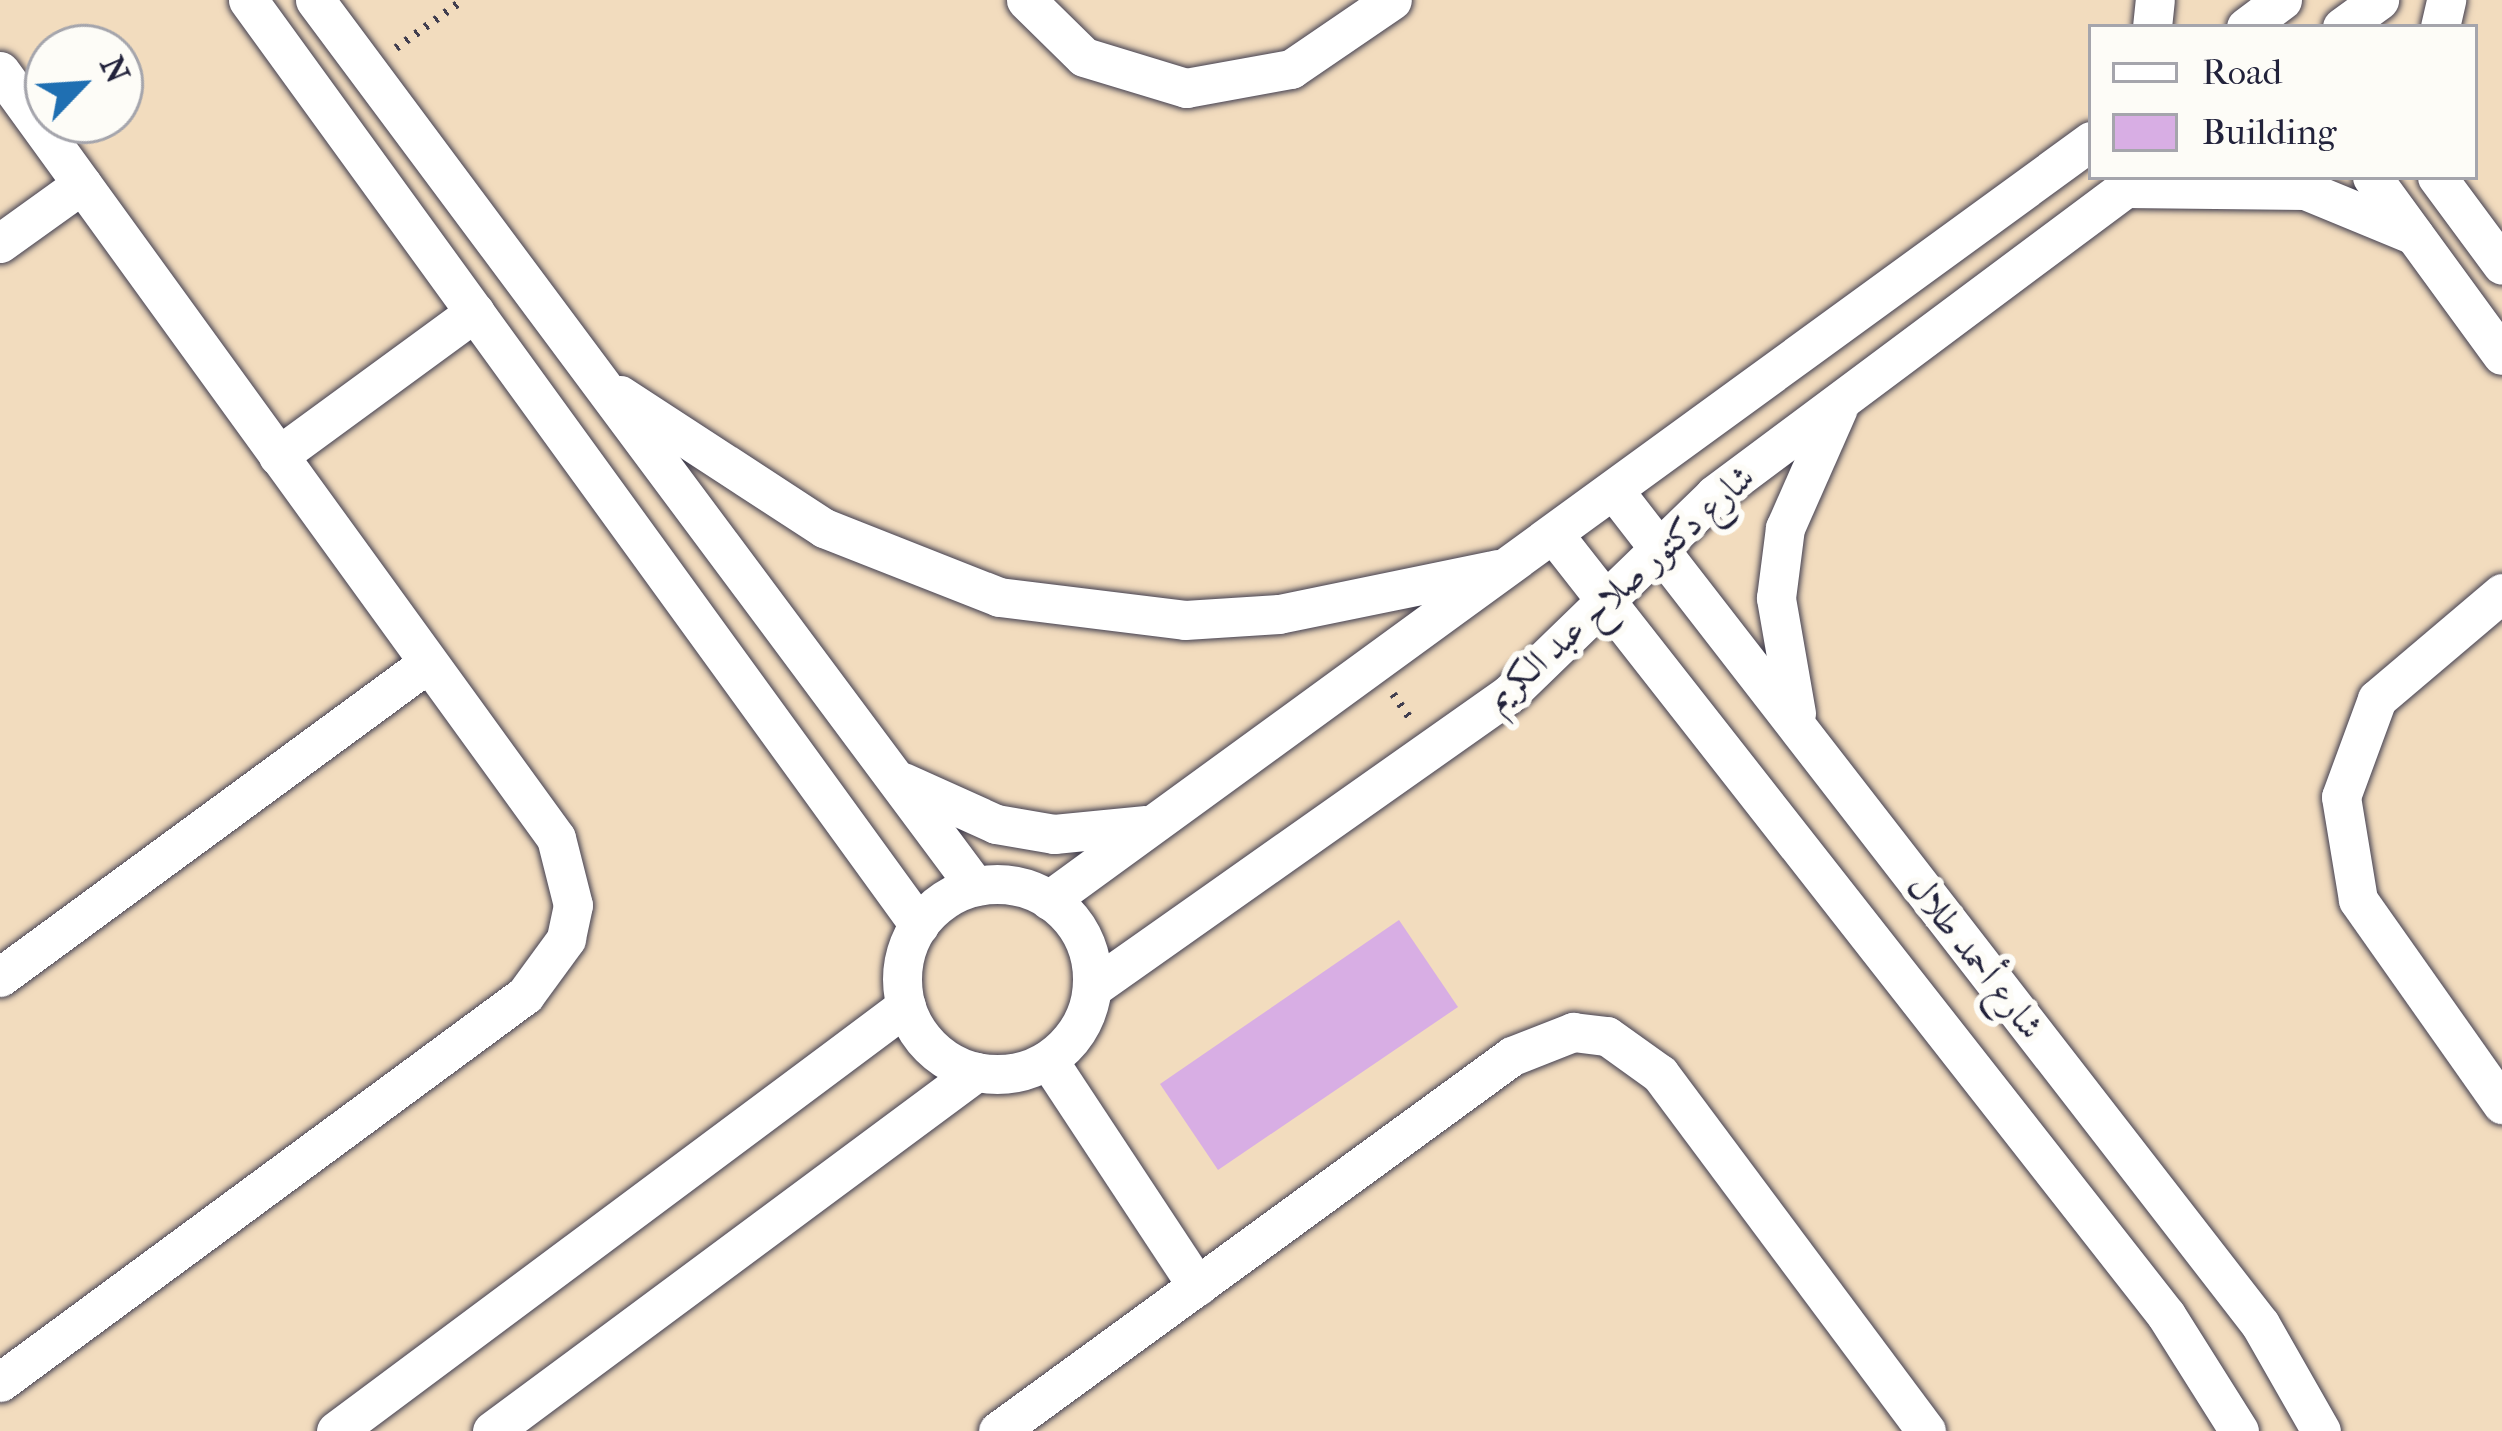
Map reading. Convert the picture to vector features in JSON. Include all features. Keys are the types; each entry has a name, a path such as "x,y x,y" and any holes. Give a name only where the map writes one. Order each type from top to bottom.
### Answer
{"street":[{"path":"248,0 919,925"},
{"path":"315,0 975,886 1049,900 1083,938 1092,988 1078,1030 1048,1060 976,1072 492,1431"},
{"path":"1026,0 1084,57 1186,88 1291,69 1392,0"},
{"path":"2346,24 2378,0"},
{"path":"0,70 428,663 569,870 566,939 550,970 0,1382"},
{"name":"شارع دكتور صلاح عبد الكريم","path":"1049,900 1375,668 2088,143"},
{"path":"391,196 434,161"},
{"path":"2374,180 2502,356"},
{"path":"2133,182 2305,190 2414,235"},
{"name":"شارع دكتور صلاح عبد الكريم","path":"1092,988 1432,751 1608,603 1657,547 1843,398 2133,182"},
{"path":"0,243 82,184"},
{"path":"2447,185 2502,266"},
{"path":"278,456 475,312"},
{"path":"595,379 824,528 999,597 1185,620 1279,614 1515,566"},
{"path":"1803,735 1776,598 1785,528 1843,398"},
{"name":"شارع أحمد طلال","path":"1615,492 2260,1324 2320,1431"},
{"name":"شارع أحمد طلال","path":"1555,536 2166,1315 2239,1431"},
{"path":"2500,593 2377,699 2341,797 2358,900 2502,1104"},
{"path":"0,977 428,663"},
{"path":"888,774 996,824 1054,834 1114,835 1172,815"},
{"path":"975,886 919,925 905,956 906,1006 940,1055 976,1072"},
{"path":"336,1431 906,1006"},
{"path":"998,1431 1512,1056 1541,1039 1607,1036 1660,1074 1926,1431"},
{"path":"1048,1060 1197,1286"}],"path":[{"path":"366,69 463,0"},
{"path":"1375,668 1432,751"}],"building":[{"path":"1399,920 1458,1007 1218,1170 1160,1084"}]}
